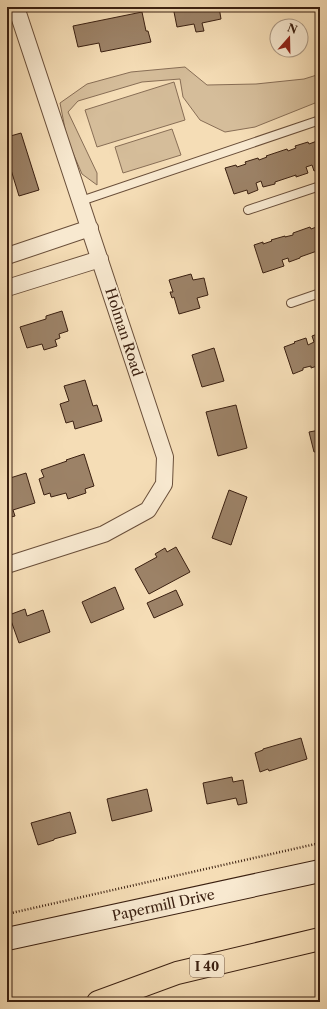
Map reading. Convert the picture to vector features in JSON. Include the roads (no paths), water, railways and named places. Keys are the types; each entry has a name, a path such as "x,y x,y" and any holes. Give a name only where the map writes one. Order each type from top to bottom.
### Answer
{"highway":[{"name":"I 40","path":"98,1002 177,973 320,939"}],"main road":[{"name":"Papermill Drive","path":"7,939 320,871"}],"street":[{"name":"Holman Road","path":"7,565 104,534 148,510 164,484 165,457 16,7"},
{"path":"7,256 90,228"},
{"path":"7,288 100,259"}],"lane":[{"path":"81,201 320,120"},
{"path":"248,210 320,186"},
{"path":"291,303 320,293"}]}
